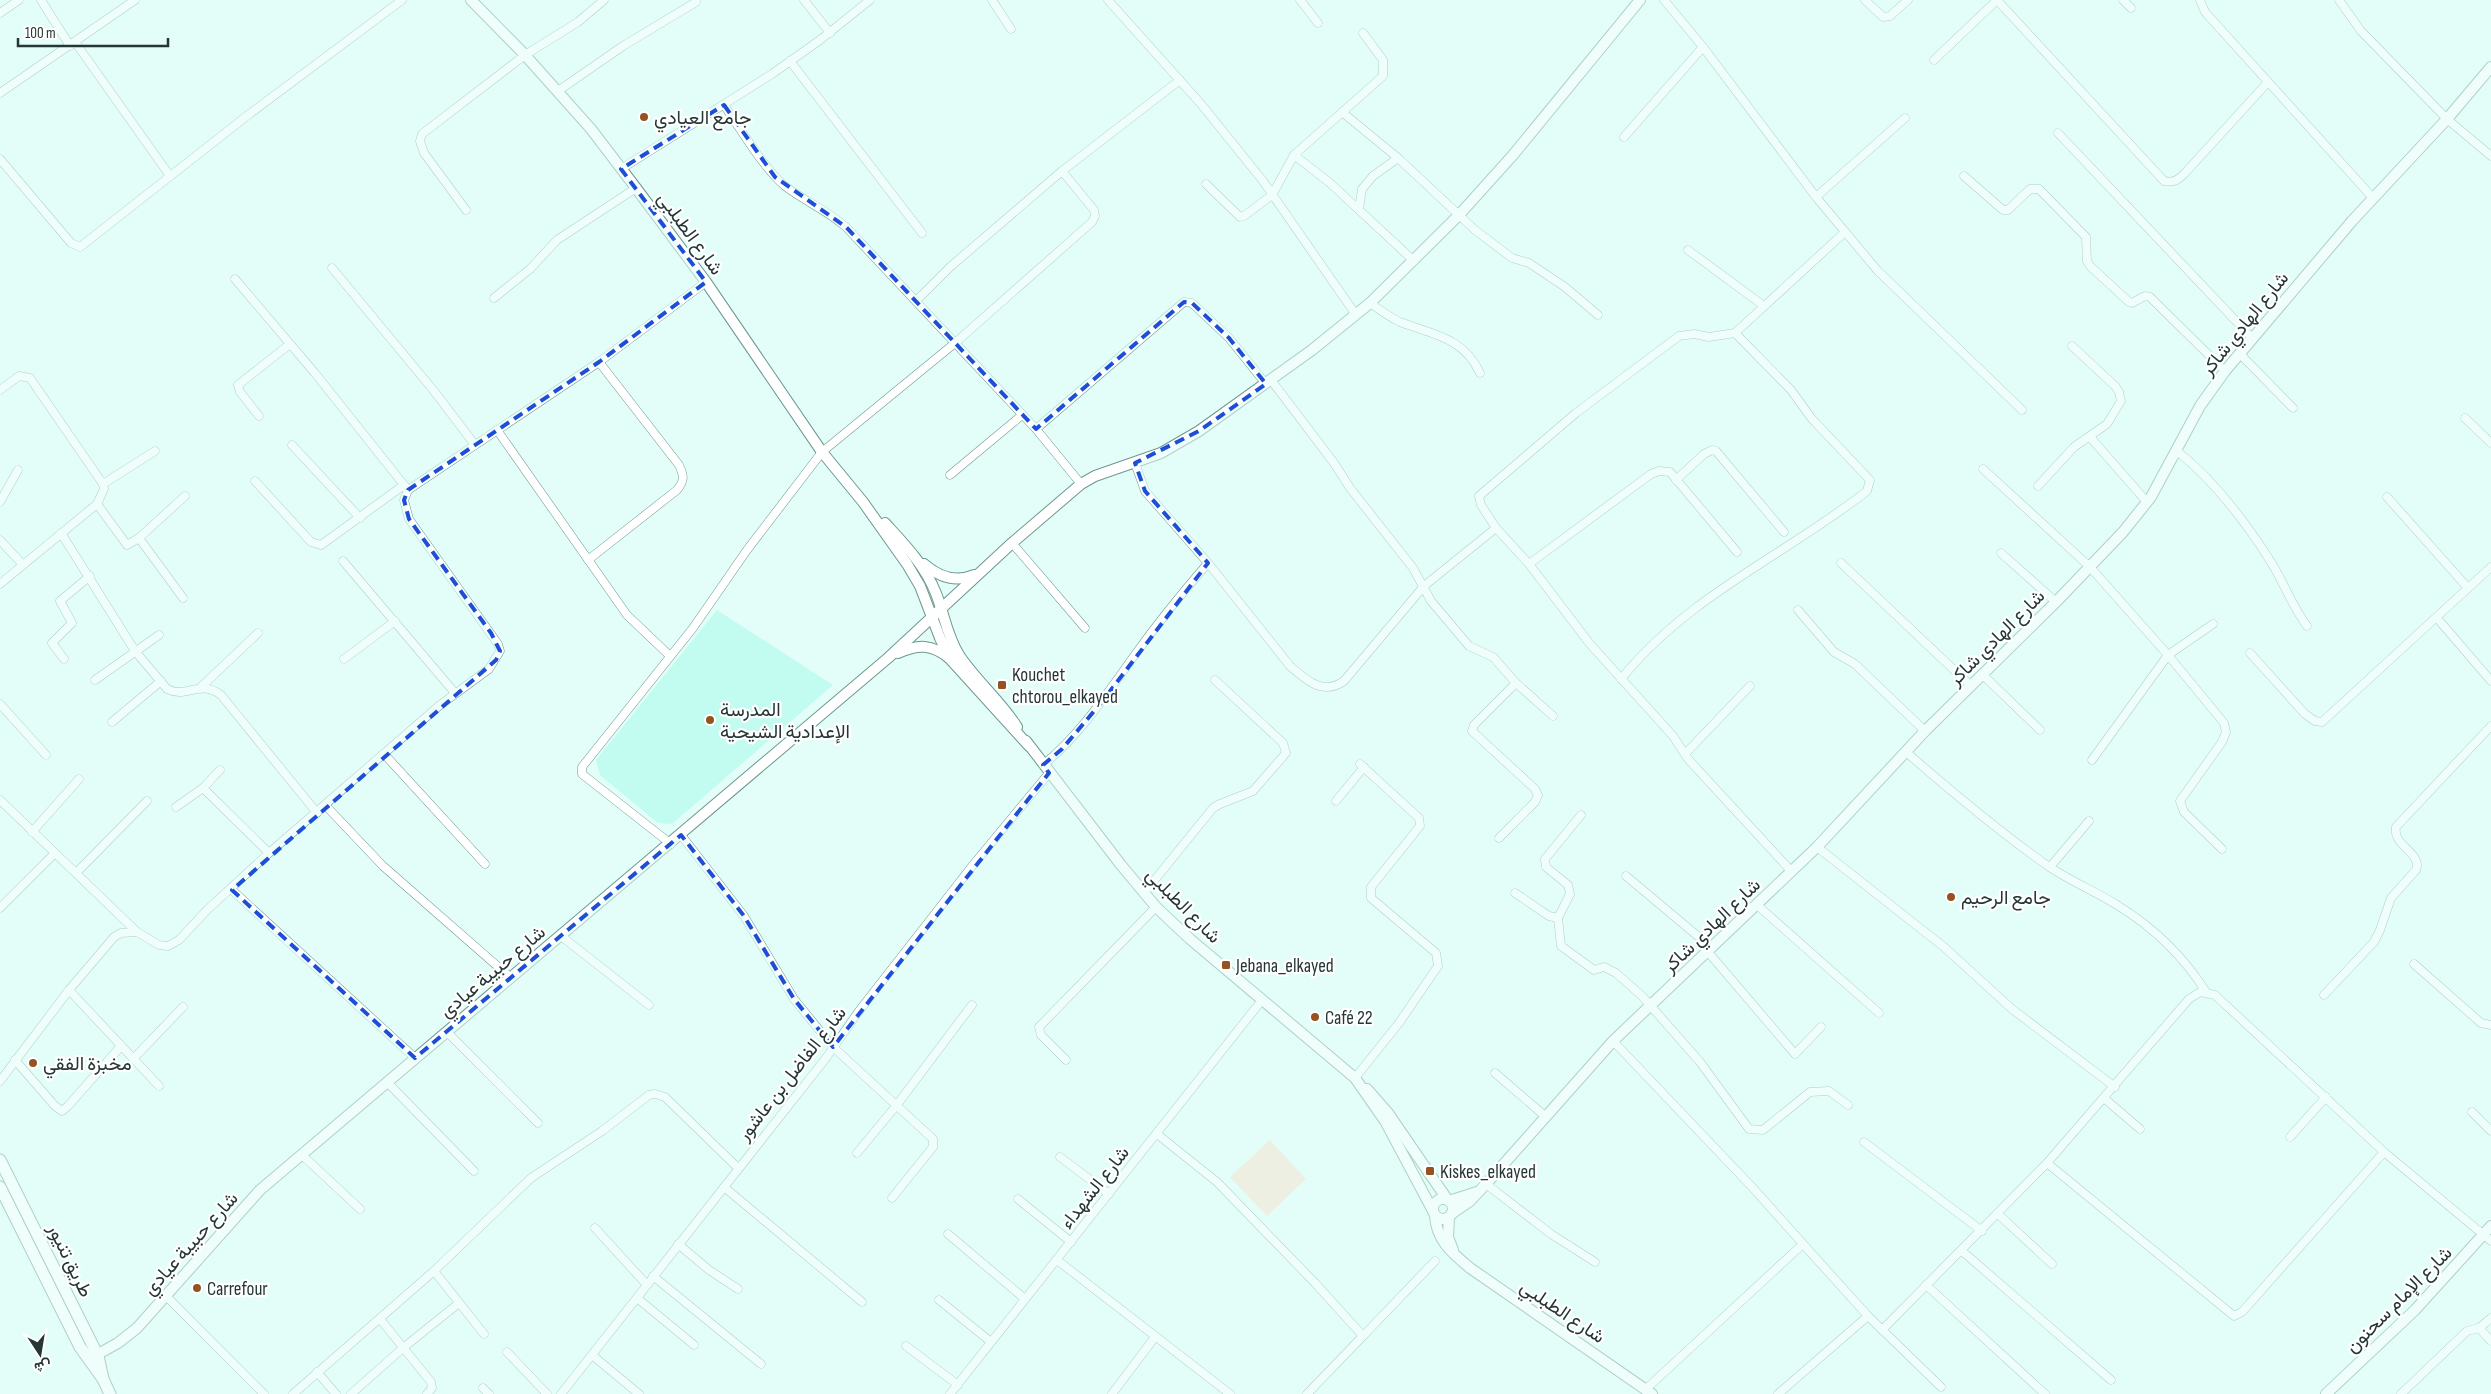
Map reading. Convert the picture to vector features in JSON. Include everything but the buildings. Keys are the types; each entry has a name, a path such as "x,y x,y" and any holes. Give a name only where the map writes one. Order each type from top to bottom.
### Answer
{"main road":[{"name":"طريق تنيور","path":"0,1160 67,1292 93,1358 110,1394"},
{"name":"طريق تنيور","path":"0,1186 55,1298 93,1358"},
{"path":"8,1203 20,1197"},
{"path":"39,1265 50,1259"},
{"path":"55,1298 67,1292"}],"street":[{"path":"0,13 19,0"},
{"path":"41,0 170,176"},
{"path":"0,93 135,0"},
{"path":"0,159 71,243 78,247 84,246 248,114 402,0"},
{"name":"شارع الطبلبي","path":"471,0 558,91 622,169 706,282 822,452 863,502 914,574 946,650 954,663 1029,746"},
{"path":"466,210 424,153 420,141 422,134 525,55 578,22 604,0"},
{"path":"804,0 830,33"},
{"path":"622,169 790,61 830,33 870,0"},
{"path":"992,0 1011,29"},
{"path":"1108,0 1180,80 1263,181 1356,315"},
{"path":"1300,0 1318,23"},
{"name":"شارع حبيبة عيادي","path":"93,1358 137,1328 167,1297 260,1190 671,844 888,658 1012,543 1081,484 1095,476 1161,453 1199,431 1268,382 1370,303 1459,215 1525,141 1640,0"},
{"path":"1664,0 1703,47 1816,197 1886,280 2022,410"},
{"path":"1865,0 1883,17 1890,16 1908,0"},
{"path":"1934,60 1997,0 2164,181 2171,182 2178,180 2185,173 2268,82"},
{"path":"2123,0 2130,8"},
{"path":"2200,0 2205,12 2373,198"},
{"path":"2339,0 2361,31 2447,119 2491,156"},
{"path":"558,91 623,46 696,2"},
{"path":"1206,184 1236,216 1240,217 1272,195 1294,155 1383,76 1383,60 1363,33"},
{"path":"1624,137 1703,47"},
{"path":"790,61 922,232"},
{"name":"شارع الهادي شاكر","path":"1450,1215 1466,1204 1486,1184 1613,1041 1818,847 1925,731 2090,567 2147,502 2177,451 2200,406 2224,371 2373,198 2447,119 2491,68"},
{"path":"916,301 950,267 1062,171 1180,80"},
{"path":"724,105 775,177 784,185 832,214 846,227 1036,429 1081,484"},
{"path":"1342,112 1398,158 1475,230 1512,258 1529,263 1565,287 1598,315"},
{"path":"1816,197 1905,118"},
{"path":"2058,133 2252,338"},
{"path":"1294,155 1359,209 1414,261"},
{"path":"1359,209 1362,189 1373,176 1398,158"},
{"path":"671,844 582,774 582,767 670,656 822,452 955,344 1094,219 1096,212 1091,204 1062,171"},
{"path":"1964,176 2003,210 2008,210 2030,189 2039,190 2086,237 2087,261 2090,266 2129,302 2132,303 2145,296 2150,297 2224,371"},
{"path":"494,298 530,269 557,240 636,188"},
{"path":"1792,872 1685,754 1673,736 1590,644 1529,564 1496,528 1481,505 1479,496 1576,413 1679,336 1694,334 1709,337 1735,333 1845,232"},
{"path":"1688,250 1764,306"},
{"path":"332,268 434,390 475,445"},
{"path":"0,800 137,932 159,945 168,946 178,940 207,910 232,890 269,853 326,806 455,693 489,669 500,651 491,632 409,519 404,500 406,488 235,279"},
{"path":"255,481 311,542 317,545 330,541 360,518 475,445 599,362 706,282"},
{"path":"1036,429 1184,302 1192,303 1229,338 1268,382 1334,463 1350,488 1413,568 1431,601 1469,646 1493,657 1516,683 1552,716"},
{"path":"1370,303 1399,321 1458,344 1466,351 1480,373"},
{"path":"1621,679 1658,639 1690,611 1728,584 1824,524 1867,491 1870,485 1870,480 1812,419 1791,390 1735,333"},
{"path":"259,416 240,392 238,385 290,344"},
{"path":"2038,486 2074,447 2107,424 2121,401 2120,392 2115,386 2072,346"},
{"path":"2240,354 2293,408"},
{"path":"588,560 677,490 683,483 684,476 679,465 599,362"},
{"path":"0,390 19,376 30,378 104,488 97,504 0,584"},
{"path":"950,475 1022,414"},
{"path":"2464,418 2491,443"},
{"path":"497,430 627,615 670,656"},
{"path":"2090,436 2147,502"},
{"path":"292,446 360,518"},
{"path":"103,484 155,451"},
{"path":"1676,480 1704,454 1709,451 1716,452 1784,532"},
{"path":"2177,451 2202,471 2221,492 2272,563 2288,596 2307,626"},
{"path":"1135,463 1145,490 1208,563 1290,666 1306,680 1318,686 1328,688 1344,681 1424,586 1496,528"},
{"path":"1983,469 2090,567 2168,655 2226,728 2222,742 2180,801 2184,812 2222,849"},
{"path":"0,502 18,470"},
{"path":"1529,564 1651,474 1659,471 1670,472 1737,552"},
{"path":"97,504 126,545 139,538 185,496"},
{"path":"2387,497 2468,588"},
{"name":"شارع الطبلبي","path":"863,502 919,560 936,592 945,627 959,654 1011,717 1046,769 1156,907 1190,939 1375,1096 1448,1200"},
{"path":"61,532 135,651 167,689 174,693 201,687 212,689 225,699 317,813"},
{"path":"139,538 183,598"},
{"path":"0,540 22,564"},
{"path":"1012,543 1085,628"},
{"path":"2001,553 2056,602"},
{"path":"919,560 932,572 947,578 969,577 984,569"},
{"path":"343,561 455,693"},
{"name":"شارع الفاضل بن عاشور","path":"560,1394 638,1298 1046,769 1101,703 1164,616 1208,563"},
{"path":"1841,563 1971,686"},
{"path":"2250,653 2305,714 2320,723 2328,719 2491,567"},
{"path":"64,658 52,643 72,623 60,601 90,576"},
{"path":"1798,610 1834,652 1855,664 1925,731"},
{"path":"2437,618 2491,681"},
{"path":"344,659 395,621"},
{"path":"2092,760 2168,655 2213,624"},
{"path":"201,687 258,633"},
{"path":"95,680 159,635"},
{"path":"888,658 909,648 930,646 939,650 954,663"},
{"path":"1983,675 2040,730"},
{"path":"112,722 161,680"},
{"path":"1145,892 1213,808 1252,791 1286,753 1283,743 1215,680"},
{"path":"1499,838 1535,802 1538,795 1535,789 1472,731 1474,725 1516,683"},
{"path":"1685,754 1750,686"},
{"path":"0,704 46,755"},
{"path":"2324,995 2374,942 2391,898 2417,867 2416,859 2398,841 2395,832 2396,827 2491,726"},
{"path":"1906,752 1988,822 2050,867 2080,886 2118,906 2150,929 2186,963 2206,992"},
{"path":"385,755 485,864"},
{"path":"1336,801 1362,766 1419,818 1420,826 1371,887 1371,898 1436,952 1438,966 1358,1081"},
{"path":"176,807 203,788 220,770"},
{"path":"32,832 80,779"},
{"path":"203,788 269,853"},
{"path":"76,873 147,801"},
{"path":"326,806 383,866 511,978"},
{"path":"1580,815 1545,859 1546,867 1568,885 1570,894 1558,918 1561,946 1594,970 1604,968 1616,972 1651,1006 1700,1062 1749,1129 1763,1130 1810,1092 1829,1091 1848,1105"},
{"path":"2050,867 2089,821"},
{"path":"681,835 744,916 794,999 832,1047 934,1142 933,1147 892,1198"},
{"path":"1818,847 1944,947 2012,1010 2115,1087"},
{"path":"0,908 54,854"},
{"path":"1626,876 1710,950 1795,1054 1821,1028"},
{"path":"232,890 415,1058"},
{"path":"1515,893 1549,916 1558,918"},
{"path":"1756,905 1879,1013"},
{"path":"1066,1060 1041,1035 1039,1027 1156,907"},
{"path":"0,1081 69,990 114,937 121,933 137,932"},
{"path":"561,936 650,1005"},
{"path":"2414,964 2481,1023 2487,1026 2491,1025"},
{"path":"69,990 159,1086"},
{"path":"1882,1330 2048,1163 2189,999 2200,992 2216,996 2384,1152 2489,1234"},
{"name":"شارع الشهداء","path":"950,1394 1262,1000"},
{"path":"857,1153 896,1106 972,1005"},
{"path":"133,1059 183,1007"},
{"path":"447,1032 538,1122"},
{"path":"1613,1041 1712,1144 1868,1316 1941,1388"},
{"path":"15,1060 55,1106 62,1110 68,1106 121,1046"},
{"path":"1495,1073 1545,1116"},
{"name":"شارع الطبلبي","path":"1358,1081 1385,1121 1434,1213 1439,1236 1455,1255 1486,1280 1649,1392"},
{"path":"386,1082 474,1171"},
{"path":"293,1394 434,1272 531,1178 602,1131 649,1096 655,1094 664,1097 738,1168"},
{"path":"2290,1137 2326,1097"},
{"path":"2105,1099 2140,1129"},
{"path":"2472,1112 2491,1131"},
{"path":"1157,1134 1217,1182 1315,1283 1363,1336"},
{"path":"1864,1142 1982,1231"},
{"path":"2048,1163 2235,1316 2242,1312 2384,1152"},
{"path":"302,1155 360,1209"},
{"path":"1060,1157 1109,1194"},
{"path":"1486,1184 1551,1234 1594,1262"},
{"path":"724,1187 862,1302"},
{"name":"شارع الهادي شاكر","path":"1448,1200 1477,1192"},
{"path":"1018,1199 1071,1242"},
{"path":"1450,1215 1442,1218 1434,1213 1438,1200 1448,1200 1453,1207 1450,1215 1448,1237 1455,1255"},
{"path":"1998,1214 2052,1264"},
{"path":"595,1228 647,1286"},
{"path":"948,1234 1025,1299"},
{"name":"شارع الإمام سحنون","path":"2326,1394 2415,1310 2489,1234"},
{"path":"678,1244 709,1270 738,1289"},
{"path":"1649,1392 1803,1244"},
{"path":"1962,1251 2111,1380"},
{"path":"1057,1260 1230,1394"},
{"path":"1307,1394 1435,1261"},
{"path":"434,1272 484,1334"},
{"path":"654,1276 761,1364"},
{"path":"1926,1285 2045,1394"},
{"path":"167,1297 264,1394"},
{"path":"638,1298 694,1345"},
{"path":"940,1300 991,1342"},
{"path":"351,1394 403,1348 459,1304"},
{"path":"1778,1394 1868,1316"},
{"path":"2401,1394 2467,1331 2479,1328 2491,1318"},
{"path":"380,1319 431,1382 432,1388 427,1394"},
{"path":"2479,1328 2491,1341"},
{"path":"1112,1394 1155,1337"},
{"path":"906,1346 958,1385"},
{"path":"507,1352 547,1394"},
{"path":"592,1355 639,1394"},
{"path":"317,1372 336,1394"}],"highlighted area":[{"path":"724,105 775,177 846,227 1036,429 1184,302 1192,303 1229,338 1266,384 1199,431 1135,463 1145,491 1208,563 1101,703 1062,749 1043,765 1049,773 833,1047 794,999 744,916 681,835 415,1058 232,890 496,660 500,651 491,633 409,519 404,500 408,490 599,362 706,282 621,169"}],"shaded area":[{"name":"المدرسة الإعدادية الشيحية","path":"717,610 833,685 672,824 658,823 600,775 596,760"},
{"path":"1270,1140 1306,1179 1267,1216 1230,1177"}],"place":[{"name":"جامع العيادي","path":"644,117"},
{"name":"Kouchet chtorou_elkayed","path":"1002,685"},
{"name":"المدرسة الإعدادية الشيحية","path":"710,720"},
{"name":"جامع الرحيم","path":"1951,897"},
{"name":"Jebana_elkayed","path":"1226,965"},
{"name":"Café 22","path":"1315,1017"},
{"name":"مخبزة الفقي","path":"33,1063"},
{"name":"Kiskes_elkayed","path":"1430,1171"},
{"name":"Carrefour","path":"197,1288"}]}
